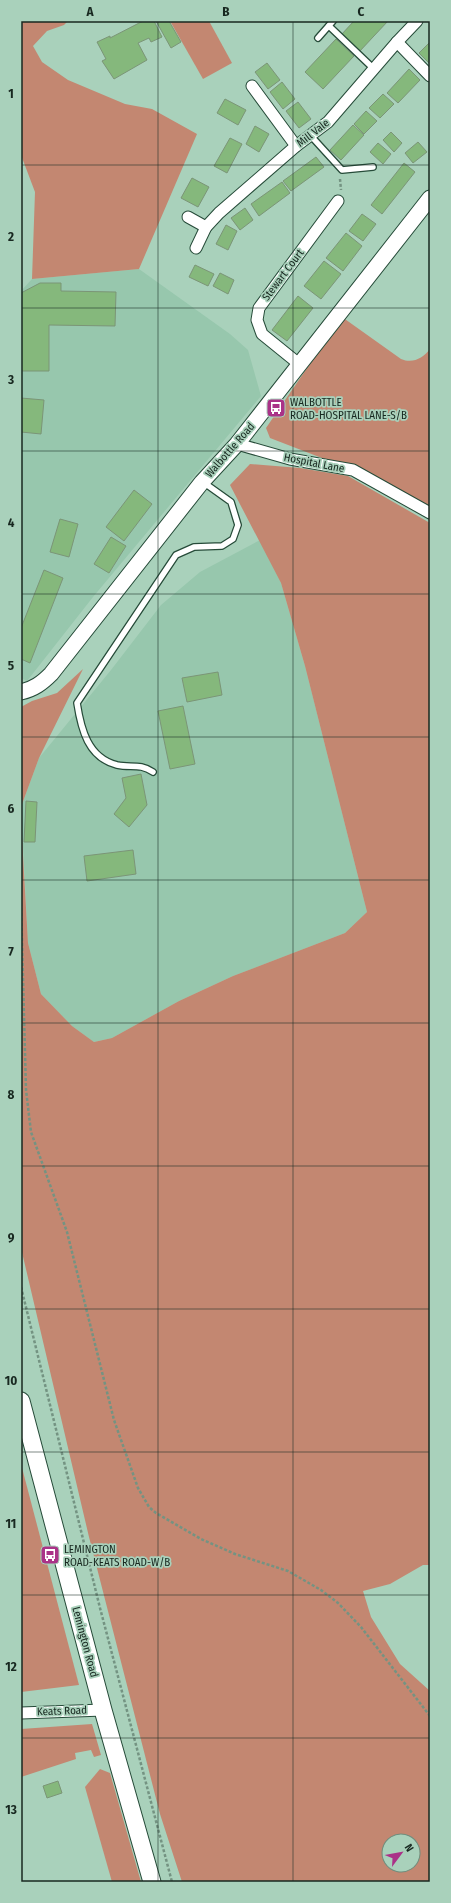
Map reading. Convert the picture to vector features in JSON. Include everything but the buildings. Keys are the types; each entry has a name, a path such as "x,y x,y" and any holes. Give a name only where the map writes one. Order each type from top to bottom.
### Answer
{"main road":[{"name":"Lemington Road","path":"21,1401 103,1710 152,1882"}],"street":[{"name":"Mill Vale","path":"196,248 206,227 219,213 296,146 328,122 417,21"},
{"path":"397,42 430,76"},
{"path":"252,86 296,146"},
{"name":"Walbottle Road","path":"21,692 30,690 42,683 51,674 202,482 237,444 430,198"},
{"name":"Stewart Court","path":"299,364 262,334 257,320 258,308 338,201"},
{"path":"188,217 206,227"},
{"name":"Hospital Lane","path":"237,444 290,459 353,470 430,513"},
{"name":"Keats Road","path":"21,1713 103,1710"}],"lane":[{"path":"318,38 333,21"},
{"path":"329,26 374,69"},
{"path":"311,136 342,170 372,167"},
{"path":"153,772 145,767 116,765 98,756 86,741 80,724 77,703 176,555 194,547 222,546 233,539 238,525 231,502 202,482"}],"path":[{"path":"338,201 341,187 338,172 342,170"},
{"path":"21,903 26,1090 31,1132 68,1232 114,1420 138,1488 149,1506 156,1513 201,1539 235,1554 288,1571 321,1590 338,1603 361,1627 430,1716"},
{"path":"21,1287 100,1608 172,1882"}],"shaded area":[{"path":"21,21 68,21 64,25 47,31 33,46 42,62 68,80 125,104 152,109 197,134 139,269 32,279 35,192 21,155"},
{"path":"170,21 209,21 232,63 203,79"},
{"path":"139,269 230,334 248,350 261,396 93,597 27,681 21,678 21,291 32,279"},
{"path":"342,317 401,359 410,361 417,359 430,349 430,506 353,465 327,460 270,438 266,428"},
{"path":"250,464 300,468 348,476 430,523 430,1565 423,1565 390,1584 363,1591 371,1617 400,1664 430,1691 430,1882 182,1882 160,1814 89,1537 21,1248 21,820 28,943 41,994 72,1026 94,1042 112,1038 179,1001 233,976 345,933 367,912 305,666 281,583 230,485"},
{"path":"260,540 281,583 305,666 367,912 345,933 233,976 179,1001 112,1038 94,1042 72,1026 41,994 28,943 21,807 39,758 111,670 161,605 200,572"},
{"path":"83,669 39,758 21,807 21,707 32,701 57,693"},
{"path":"21,1464 79,1685 21,1692"},
{"path":"92,1724 101,1755 94,1757 91,1750 75,1753 76,1759 21,1777 21,1729"},
{"path":"100,1769 110,1773 141,1882 112,1882 85,1787"}],"place":[{"name":"WALBOTTLE ROAD-HOSPITAL LANE-S/B","path":"276,408"},
{"name":"LEMINGTON ROAD-KEATS ROAD-W/B","path":"50,1555"}]}
